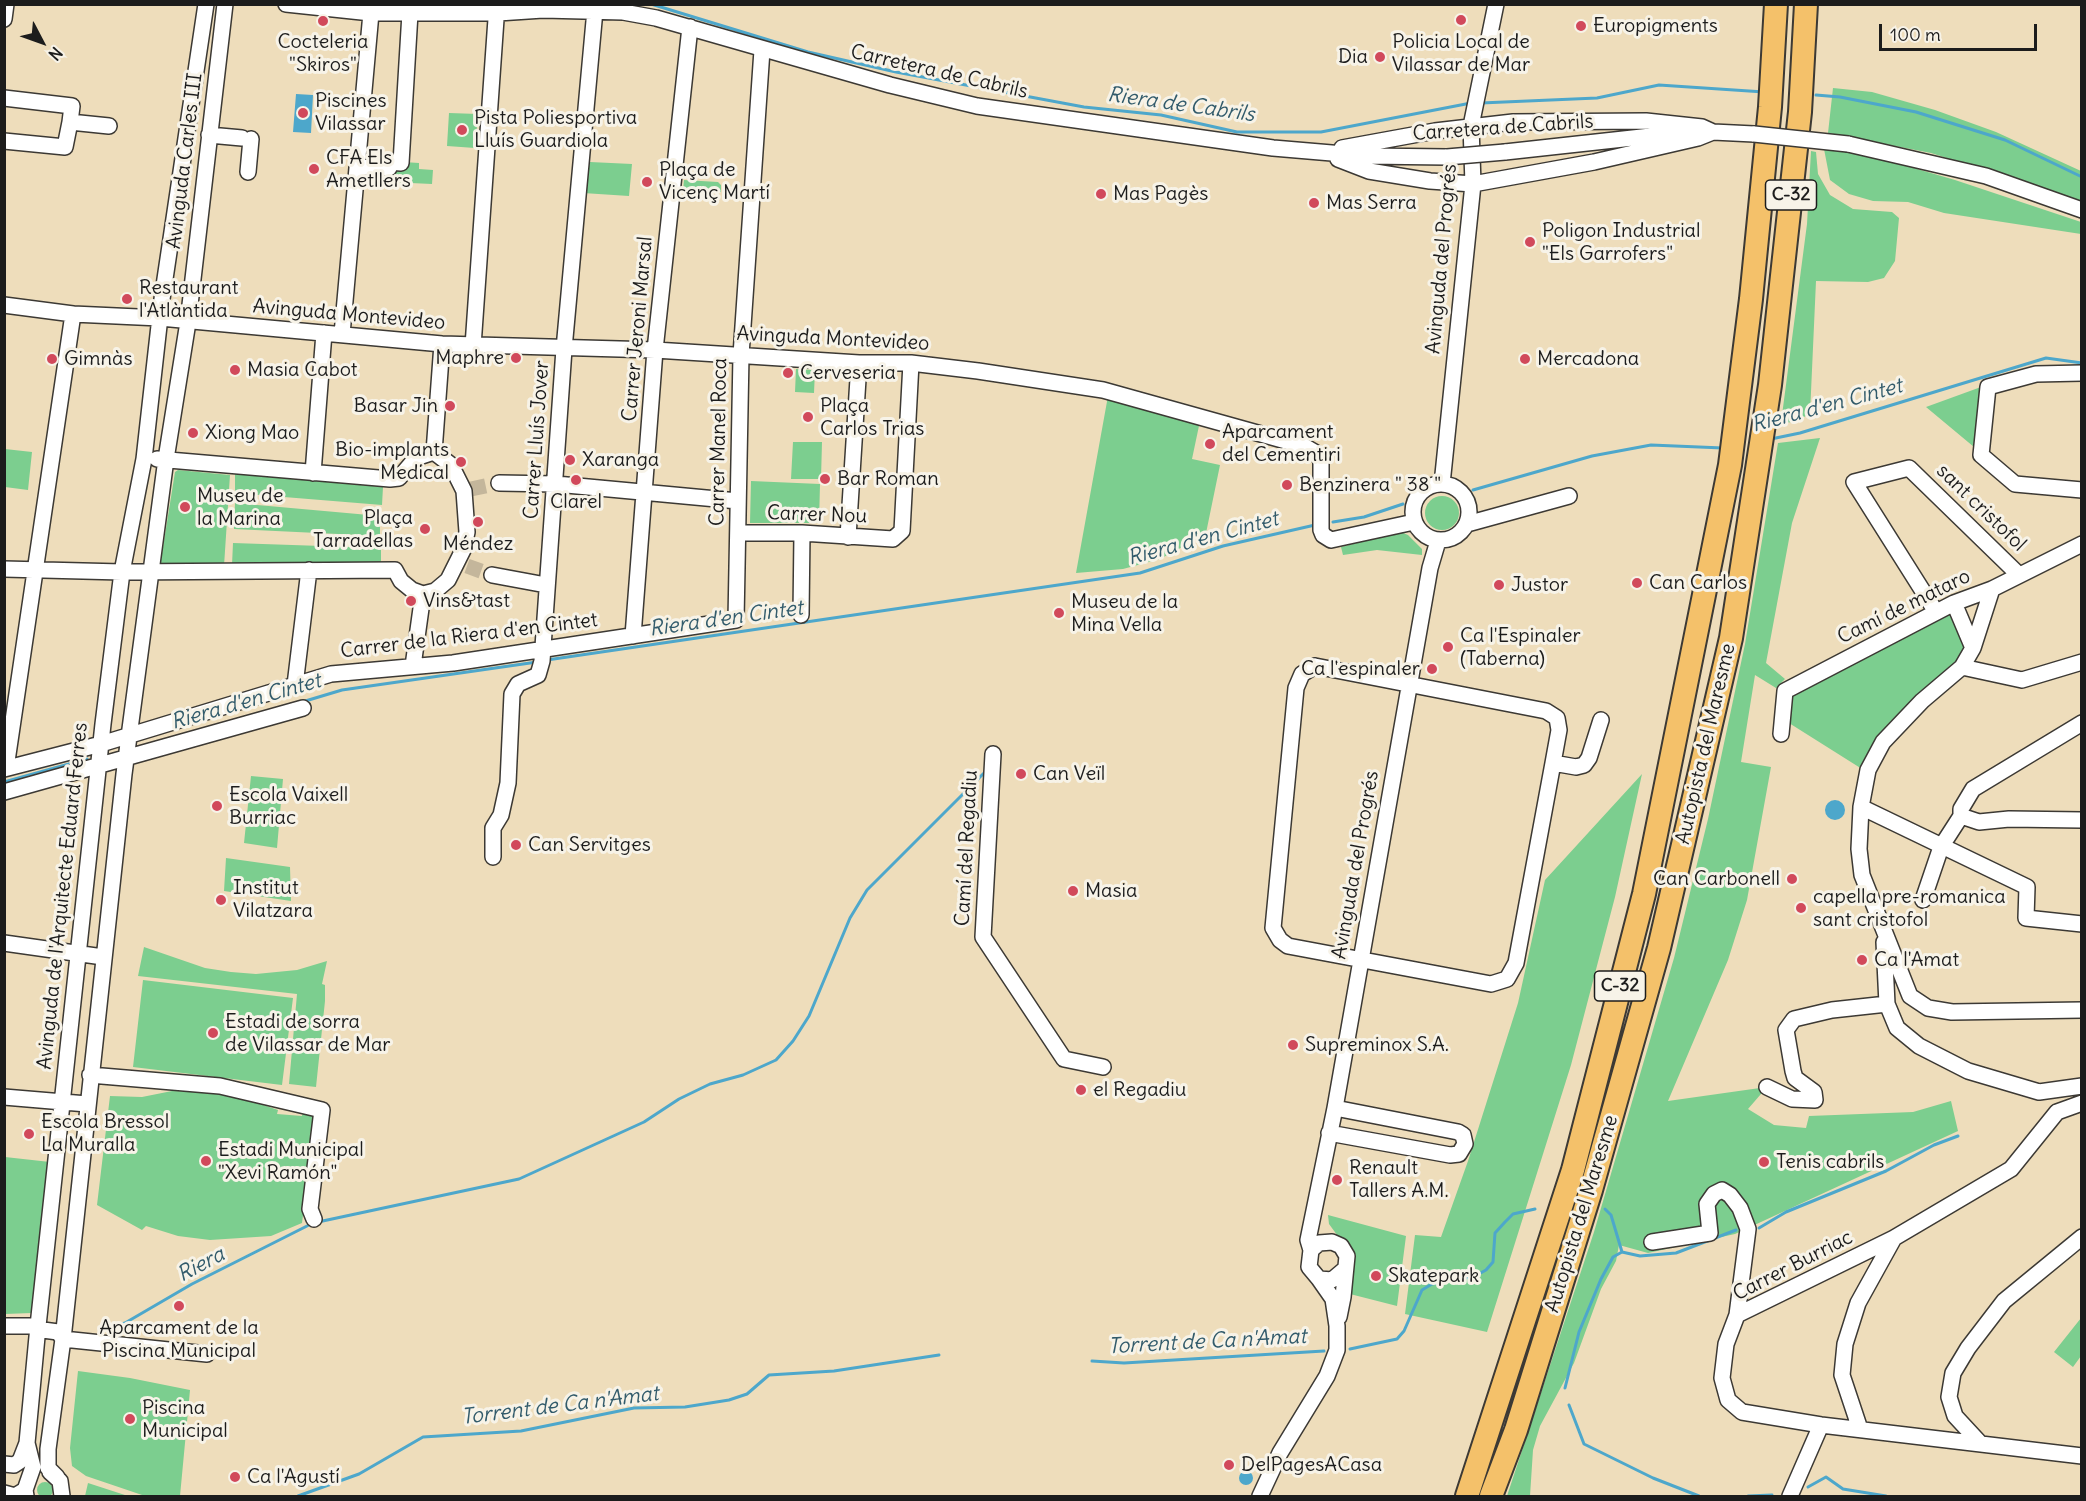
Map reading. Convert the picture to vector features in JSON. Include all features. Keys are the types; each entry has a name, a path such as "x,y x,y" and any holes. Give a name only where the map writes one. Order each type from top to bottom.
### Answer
{"highway":[{"name":"Autopista del Maresme","path":"1467,1497 1574,1170 1644,894 1730,465 1767,130 1776,4"},
{"name":"Autopista del Maresme","path":"1491,1497 1516,1430 1591,1190 1659,948 1731,638 1770,385 1800,112 1806,4"}],"street":[{"path":"4,19 6,4"},
{"name":"Avinguda Carles III","path":"160,318 206,4"},
{"name":"Avinguda Carles III","path":"188,322 225,4"},
{"name":"Carretera de Cabrils","path":"286,4 371,13 595,10 656,18 762,50 976,106 1261,146 1322,152 1368,156 1447,157 1660,135 1713,132 1848,144 1986,176 2082,210"},
{"name":"Avinguda del Progrés","path":"1442,484 1473,184 1471,126 1497,4"},
{"name":"Carrer Lluís Jover","path":"493,857 493,828 501,815 508,783 512,694 518,684 538,675 543,650 564,350 595,10"},
{"path":"342,334 371,13"},
{"path":"357,167 389,168 389,162 401,163 410,13"},
{"path":"473,346 498,13"},
{"name":"Carrer Jeroni Marsal","path":"633,636 646,493 655,350 690,27"},
{"path":"199,55 204,46 213,46 218,59"},
{"name":"Carrer Manel Roca","path":"736,620 741,355 762,50"},
{"path":"4,98 72,106 65,147 4,141"},
{"path":"1322,152 1471,126 1513,122 1646,121 1702,126 1713,132"},
{"path":"70,122 108,126"},
{"path":"1322,152 1369,171 1430,181 1473,184 1594,162 1698,138 1713,132"},
{"path":"209,135 247,139 248,172"},
{"name":"Avinguda Montevideo","path":"4,306 73,314 160,318 473,346 564,350 655,350 859,363 911,363 1103,390 1304,446 1316,453 1321,460 1321,530 1323,536 1330,540 1414,522"},
{"path":"5,768 73,314"},
{"name":"Avinguda de l'Arquitecte Eduard Ferres","path":"26,1488 33,1467 27,1443 60,1102 101,744 122,572 144,459 160,318"},
{"path":"62,1497 63,1487 48,1468 48,1449 63,1340 103,957 130,758 129,733 166,459 188,322"},
{"path":"313,473 324,333"},
{"path":"434,452 442,344"},
{"path":"848,537 859,363"},
{"name":"Carrer Nou","path":"739,533 802,533 893,539 902,531 911,363"},
{"path":"2082,373 2036,374 1988,387 1981,455 2015,484 2082,490"},
{"path":"4,568 122,572 395,570 401,581 412,590 423,594 435,591 448,580 458,563 467,532 464,491 451,465 434,452"},
{"path":"144,459 390,479 399,478 416,458 434,452"},
{"name":"sant cristofol","path":"1936,612 1854,482 1909,468 2019,575"},
{"path":"499,483 556,484 738,501"},
{"path":"1467,524 1469,510 1465,498 1455,488 1442,484 1432,485 1417,497 1413,508 1414,522 1422,534 1438,541 1452,538 1467,524 1569,496"},
{"path":"801,615 802,533"},
{"name":"Avinguda del Progrés","path":"1311,1250 1308,1240 1335,1108 1430,568 1438,541"},
{"name":"Camí de mataro","path":"1781,734 1785,691 1954,603 1992,589 2082,544"},
{"path":"295,685 309,570"},
{"path":"492,575 546,585"},
{"path":"1992,589 1973,648 1962,667 1922,700 1883,742 1868,771 1861,807 1859,849 1862,875 1910,996 1928,1008 1952,1012 2082,1010"},
{"path":"413,666 423,594"},
{"path":"1954,603 1973,648"},
{"name":"Carrer de la Riera d'en Cintet","path":"5,768 101,744 129,733 332,674 453,663 736,620"},
{"path":"1962,667 2022,680 2082,662"},
{"path":"1315,666 1546,711 1557,718 1559,730 1553,764 1516,963 1507,979 1491,984 1288,945 1280,940 1273,928 1296,688 1302,674 1315,666"},
{"path":"4,792 303,708"},
{"path":"1553,764 1576,767 1584,765 1589,758 1600,720"},
{"path":"1923,900 1941,847 1961,816 1961,809 1973,789 2082,723"},
{"name":"Camí del Regadiu","path":"993,754 988,874 982,937 1064,1059 1103,1067"},
{"path":"1861,807 2027,887 2026,918 2082,924"},
{"path":"1961,816 1979,822 2009,819 2082,820"},
{"path":"1883,927 1887,1004 1897,1028 1919,1046 1968,1071 2039,1092 2082,1086"},
{"path":"4,943 103,957"},
{"path":"1767,1087 1792,1099 1815,1100 1814,1092 1795,1078 1786,1030 1794,1019 1832,1010 1887,1004"},
{"path":"90,1075 220,1086 322,1110 310,1209 314,1219"},
{"path":"2039,1092 2057,1112 2082,1103"},
{"path":"4,1097 87,1104"},
{"path":"1329,1133 1450,1155 1459,1154 1465,1144 1463,1135 1458,1132 1335,1108"},
{"name":"Carrer Burriac","path":"2057,1112 2012,1169 1894,1238 1737,1315 1726,1344 1722,1378 1728,1400 1742,1412 1821,1425 2082,1456"},
{"path":"1652,1242 1710,1233 1707,1204 1714,1194 1722,1190 1730,1195 1740,1208 1748,1229 1737,1315"},
{"path":"1260,1497 1280,1453 1327,1376 1337,1350 1337,1326 1345,1269 1345,1252 1332,1242 1319,1220 1317,1197"},
{"path":"1980,1443 1955,1416 1949,1397 1953,1373 1968,1348 2004,1301 2082,1237"},
{"path":"1860,1429 1842,1375 1845,1344 1858,1303 1894,1238"},
{"path":"1332,1242 1318,1243 1311,1250 1308,1267 1333,1299 1337,1326"},
{"path":"1319,1279 1332,1280 1345,1269"},
{"path":"4,1326 38,1326 43,1330 58,1332 63,1340"},
{"path":"63,1340 207,1354"},
{"path":"1790,1497 1821,1425"},
{"path":"4,1464 14,1465 20,1461 27,1443"},
{"path":"4,1493 15,1496 41,1472 57,1477"}],"green space":[{"path":"1833,88 1872,92 1935,110 1996,132 2081,171 2081,201 1931,153 1828,133"},
{"name":"Pista Poliesportiva Lluís Guardiola","path":"449,113 478,114 475,148 447,146"},
{"path":"1845,148 1955,180 2081,222 2081,234 1944,213 1908,202 1873,201 1849,194 1830,180 1824,149"},
{"path":"1811,151 1816,152 1818,174 1830,195 1853,209 1892,212 1899,218 1895,261 1884,278 1868,282 1816,281 1810,414 1794,422 1781,423 1807,224"},
{"path":"388,161 419,163 419,169 433,170 432,184 368,181 369,166"},
{"path":"590,162 632,164 629,196 583,193"},
{"path":"684,180 718,182 721,185 721,192 683,191"},
{"path":"796,369 815,370 814,393 795,392"},
{"path":"1981,387 1974,447 1926,407"},
{"path":"1108,396 1200,421 1192,459 1220,465 1205,538 1199,538 1160,559 1123,569 1076,573"},
{"path":"1820,438 1792,523 1766,663 1785,679 1776,688 1755,675 1741,762 1771,767 1747,900 1728,960 1668,1101 1767,1087 1748,1109 1774,1125 1806,1128 1809,1116 1913,1112 1951,1101 1958,1131 1735,1234 1648,1253 1619,1245 1616,1261 1601,1289 1574,1363 1540,1426 1533,1450 1530,1496 1507,1496 1594,1232 1674,958 1708,819 1745,644 1778,443"},
{"path":"793,442 822,442 821,479 791,479"},
{"path":"5,449 32,452 28,490 5,487"},
{"path":"178,470 230,475 224,566 160,566 175,472"},
{"path":"235,474 383,487 382,505 235,493"},
{"path":"751,481 820,484 819,523 750,523"},
{"path":"1442,496 1454,501 1459,513 1454,525 1442,530 1430,525 1425,513 1430,501"},
{"path":"235,503 380,516 380,536 234,529"},
{"path":"1401,532 1408,535 1422,549 1422,555 1377,550 1343,555 1341,547"},
{"path":"233,543 381,548 381,566 232,565"},
{"path":"1948,612 1966,647 1955,664 1888,724 1869,753 1862,769 1789,723 1791,695"},
{"path":"1642,774 1615,897 1571,1065 1487,1332 1405,1314 1415,1235 1441,1237 1468,1161 1518,1003 1545,880"},
{"path":"251,776 283,779 277,848 244,843"},
{"path":"226,858 290,867 291,901 224,891"},
{"path":"144,947 205,968 256,974 297,970 327,961 322,984 325,985 325,1001 316,1087 289,1084 297,994 138,976"},
{"name":"Estadi de sorra de Vilassar de Mar","path":"143,980 293,998 282,1085 133,1067"},
{"name":"Estadi Municipal \"Xevi Ramón\"","path":"172,1091 215,1092 278,1110 277,1114 302,1116 303,1112 316,1113 302,1223 271,1236 210,1240 178,1236 146,1226 142,1230 97,1205 110,1096 142,1097"},
{"path":"5,1157 50,1162 32,1313 5,1314"},
{"name":"Skatepark","path":"1328,1215 1406,1236 1397,1306 1350,1294 1354,1258 1329,1224"},
{"path":"2081,1318 2081,1356 2073,1367 2054,1352"},
{"name":"Piscina Municipal","path":"78,1371 190,1390 180,1496 145,1496 86,1476 72,1466 70,1448"},
{"path":"42,1482 48,1482 53,1490 51,1496 42,1498 37,1493 37,1487"},
{"path":"88,1483 128,1496 85,1496"}],"water":[{"name":"Piscines Vilassar","path":"296,94 313,95 311,133 293,132"},
{"path":"1835,800 1842,803 1845,810 1842,817 1835,820 1828,817 1825,810 1828,803"},
{"path":"1246,1471 1251,1473 1253,1478 1251,1483 1246,1485 1241,1483 1239,1478 1241,1473"}],"waterway":[{"name":"Riera de Cabrils","path":"651,4 808,52 896,72 1084,107 1161,115 1237,132 1321,132 1471,103"},
{"name":"Riera de Cabrils","path":"1481,103 1597,98 1659,85 1764,92"},
{"name":"Riera de Cabrils","path":"1816,95 1840,97 1916,112 2005,140 2082,177"},
{"name":"Riera d'en Cintet","path":"1771,439 1800,433 2046,358 2082,363"},
{"name":"Riera d'en Cintet","path":"1473,490 1592,456 1651,445 1723,448"},
{"name":"Riera d'en Cintet","path":"1333,522 1364,517 1403,504"},
{"name":"Riera d'en Cintet","path":"547,660 1140,573 1223,546 1315,525"},
{"name":"Riera d'en Cintet","path":"302,702 342,690 537,662"},
{"name":"Riera d'en Cintet","path":"4,782 87,759"},
{"path":"318,1222 519,1179 644,1122 679,1099 710,1084 743,1075 776,1060 793,1041 809,1016 850,918 867,890 987,770"},
{"name":"Torrent de Ca n'Amat","path":"1759,1228 1786,1212 1886,1171 1934,1145 1958,1136"},
{"name":"Torrent de Ca n'Amat","path":"1350,1349 1397,1339 1404,1331 1422,1290 1432,1284 1475,1276 1486,1270 1493,1262 1495,1233 1513,1214 1535,1209"},
{"name":"Torrent de Ca n'Amat","path":"1605,1209 1611,1215 1622,1252 1640,1256 1676,1253 1736,1230"},
{"name":"Riera","path":"105,1329 125,1323 192,1284 311,1224"},
{"path":"1565,1388 1579,1332 1601,1279 1613,1257 1622,1252"},
{"name":"Torrent de Ca n'Amat","path":"1092,1361 1124,1363 1324,1351"},
{"name":"Torrent de Ca n'Amat","path":"298,1496 359,1474 423,1437 521,1431 634,1408 685,1407 729,1400 747,1394 769,1375 834,1371 939,1355"},
{"path":"1569,1405 1584,1444 1653,1478 1699,1496"},
{"path":"1808,1487 1826,1477 1843,1489 1886,1496"},
{"path":"1748,1496 1772,1495"}],"tunnel":[{"path":"471,489 499,483"},
{"path":"467,566 492,575"}],"place":[{"name":"Policia Local de Vilassar de Mar","path":"1461,20"},
{"name":"Cocteleria \"Skiros\"","path":"323,21"},
{"name":"Europigments","path":"1581,26"},
{"name":"Dia","path":"1380,57"},
{"name":"Piscines Vilassar","path":"303,113"},
{"name":"Pista Poliesportiva Lluís Guardiola","path":"462,130"},
{"name":"CFA Els Ametllers","path":"314,169"},
{"name":"Plaça de Vicenç Martí","path":"647,182"},
{"name":"Mas Pagès","path":"1101,194"},
{"name":"Mas Serra","path":"1314,203"},
{"name":"Poligon Industrial \"Els Garrofers\"","path":"1530,242"},
{"name":"Restaurant l'Atlàntida","path":"127,299"},
{"name":"Maphre","path":"516,358"},
{"name":"Gimnàs","path":"52,359"},
{"name":"Mercadona","path":"1525,359"},
{"name":"Masia Cabot","path":"235,370"},
{"name":"Cerveseria","path":"788,373"},
{"name":"Basar Jin","path":"450,406"},
{"name":"Plaça Carlos Trias","path":"808,417"},
{"name":"Xiong Mao","path":"193,433"},
{"name":"Aparcament del Cementiri","path":"1210,444"},
{"name":"Xaranga","path":"570,460"},
{"name":"Bio-implants Medical","path":"461,462"},
{"name":"Bar Roman","path":"825,479"},
{"name":"Clarel","path":"576,480"},
{"name":"Benzinera \" 38 \"","path":"1287,485"},
{"name":"Museu de la Marina","path":"185,507"},
{"name":"Méndez","path":"478,522"},
{"name":"Plaça Tarradellas","path":"425,529"},
{"name":"Can Carlos","path":"1637,583"},
{"name":"Justor","path":"1499,585"},
{"name":"Vins&tast","path":"411,601"},
{"name":"Museu de la Mina Vella","path":"1059,613"},
{"name":"Ca l'Espinaler (Taberna)","path":"1448,647"},
{"name":"Ca l'espinaler","path":"1432,669"},
{"name":"Can Veïl","path":"1021,774"},
{"name":"Escola Vaixell Burriac","path":"217,806"},
{"name":"Can Servitges","path":"516,845"},
{"name":"Can Carbonell","path":"1792,879"},
{"name":"Masia","path":"1073,891"},
{"name":"Institut Vilatzara","path":"221,900"},
{"name":"capella pre-romanica sant cristofol","path":"1801,908"},
{"name":"Ca l'Amat","path":"1862,960"},
{"name":"Estadi de sorra de Vilassar de Mar","path":"213,1033"},
{"name":"Supreminox S.A.","path":"1293,1045"},
{"name":"el Regadiu","path":"1081,1090"},
{"name":"Escola Bressol La Muralla","path":"29,1134"},
{"name":"Estadi Municipal \"Xevi Ramón\"","path":"206,1161"},
{"name":"Tenis cabrils","path":"1764,1162"},
{"name":"Renault Tallers A.M.","path":"1337,1180"},
{"name":"Skatepark","path":"1376,1276"},
{"name":"Aparcament de la Piscina Municipal","path":"179,1306"},
{"name":"Piscina Municipal","path":"130,1419"},
{"name":"DelPagesACasa","path":"1229,1465"},
{"name":"Ca l'Agustí","path":"235,1477"}]}
